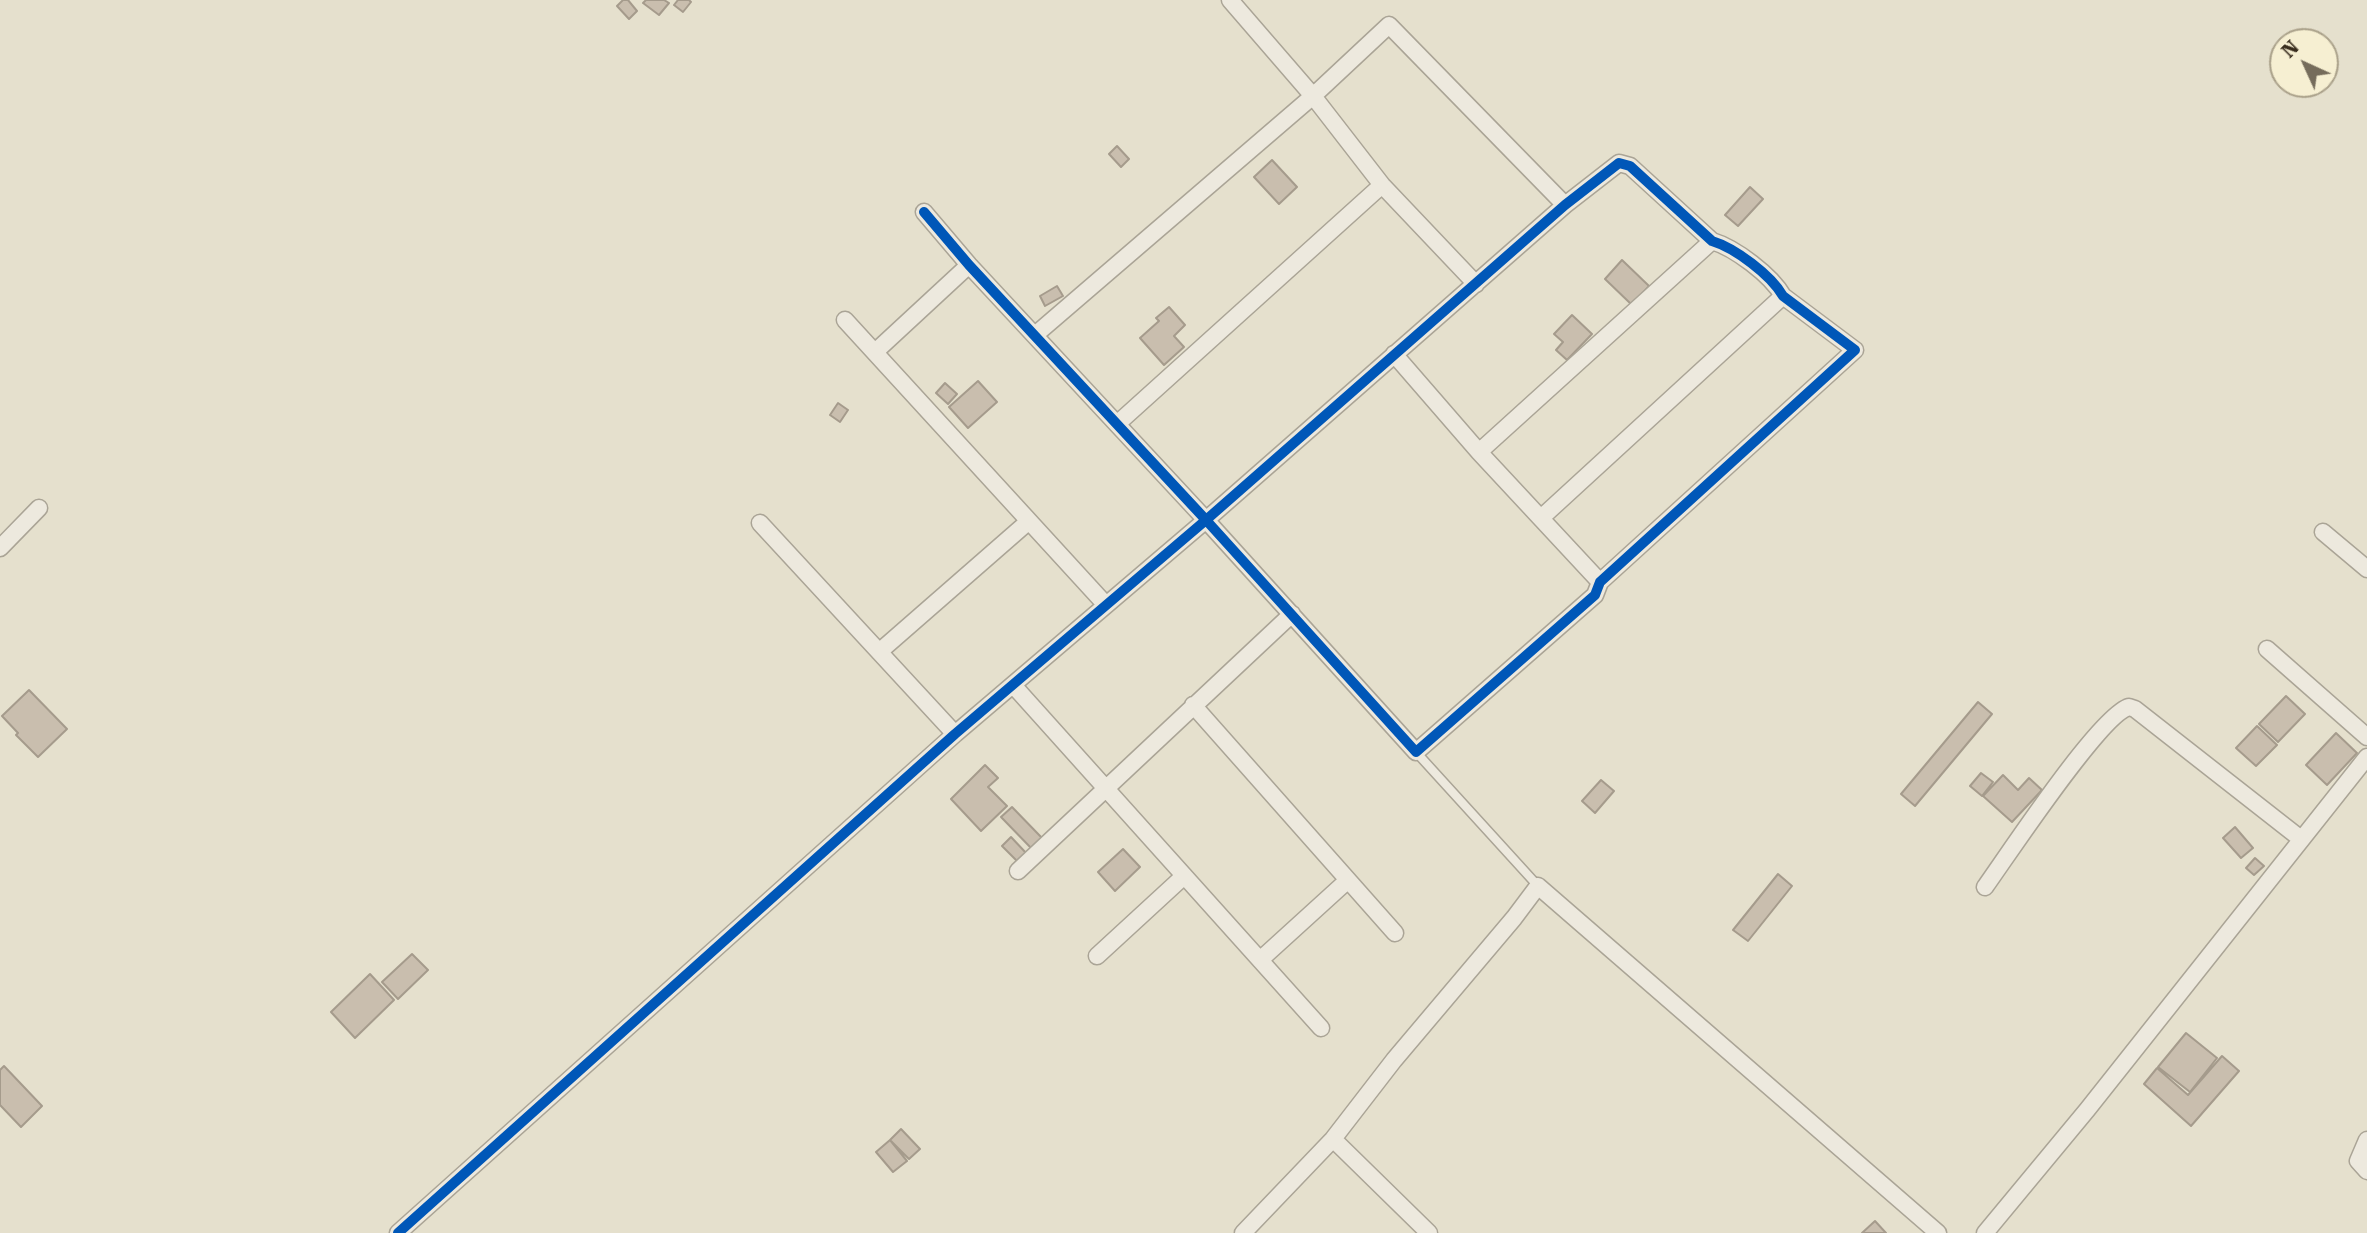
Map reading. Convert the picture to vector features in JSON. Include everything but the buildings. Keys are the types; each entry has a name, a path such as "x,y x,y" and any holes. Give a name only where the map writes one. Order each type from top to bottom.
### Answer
{"street":[{"path":"1230,0 1313,96 1382,185 1476,284"},
{"path":"1035,335 1313,96 1389,25 1565,205"},
{"path":"398,1233 955,734 1206,520 1565,205 1619,163 1630,166 1712,241 1725,245 1776,283 1783,296 1855,350 1601,582 1595,595 1416,752 1206,520 969,265 924,212"},
{"path":"1117,424 1382,185"},
{"path":"1479,452 1712,241"},
{"path":"874,352 969,265"},
{"path":"1541,518 1783,296"},
{"path":"845,320 1106,606"},
{"path":"1394,354 1479,452 1601,582"},
{"path":"0,548 39,508"},
{"path":"879,652 1029,521"},
{"path":"760,523 955,734"},
{"path":"2323,532 2367,569"},
{"path":"1018,871 1292,614"},
{"path":"2267,649 2367,737"},
{"path":"1013,685 1321,1028"},
{"path":"1193,705 1395,933"},
{"path":"1985,887 2060,781 2115,713 2129,707 2301,839"},
{"path":"1985,1233 2087,1110 2367,757"},
{"path":"1097,956 1184,876"},
{"path":"1260,960 1348,880"},
{"path":"1243,1233 1333,1139 1394,1060 1538,886 1938,1233"},
{"path":"1333,1139 1428,1233"},
{"path":"2367,1140 2358,1161 2367,1171"}],"lane":[{"path":"1416,752 1538,886"}],"cycle path":[{"path":"398,1233 955,734 1206,520 1416,752 1595,595 1600,582 1855,350 1783,296 1752,263 1712,241 1630,166 1619,163 1565,205 1206,520 969,265 924,212"}]}
